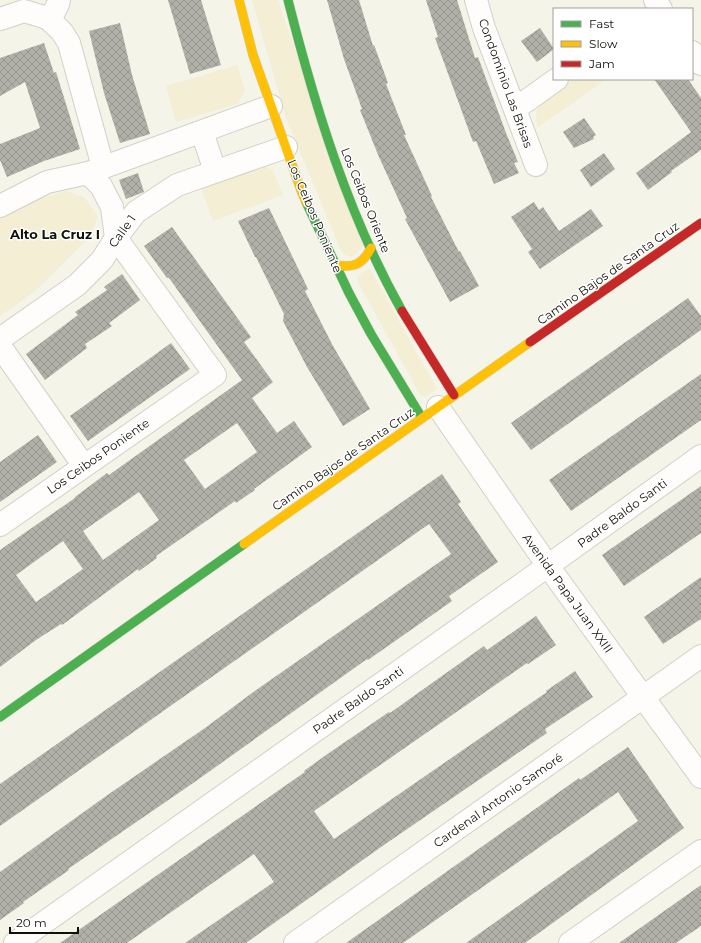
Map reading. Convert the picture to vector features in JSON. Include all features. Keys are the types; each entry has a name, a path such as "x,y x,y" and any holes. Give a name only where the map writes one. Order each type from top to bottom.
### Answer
{"street":[{"path":"50,20 59,0"},
{"name":"Los Ceibos Poniente","path":"239,0 253,55 301,190 335,265 371,334 438,407"},
{"name":"Los Ceibos Oriente","path":"288,0 311,85 333,153 353,207 371,248 386,280 418,339 438,407"},
{"name":"Condominio Las Brisas","path":"476,0 484,28 536,165"},
{"path":"0,19 24,11 44,17 50,20 62,32 69,43 95,170 101,186 112,207 116,238"},
{"path":"693,53 701,64"},
{"path":"515,109 556,80"},
{"path":"0,206 41,184 95,170 271,106"},
{"path":"202,132 215,171"},
{"name":"Calle 1","path":"0,339 77,285 102,260 116,238 136,212 177,185 286,147"},
{"name":"Camino Bajos de Santa Cruz","path":"0,717 701,223"},
{"name":"Los Ceibos Poniente","path":"0,524 215,376 116,238"},
{"path":"335,265 346,267 357,265 366,258 371,248"},
{"path":"0,346 84,466"},
{"name":"Avenida Papa Juan XXIII","path":"438,407 548,566 701,777"},
{"name":"Padre Baldo Santi","path":"14,943 548,566 701,456"},
{"name":"Cardenal Antonio Samoré","path":"296,943 701,656"},
{"path":"570,943 701,851"}],"shaded area":[{"path":"252,0 278,0 363,246 352,257 345,255 341,251 286,118"},
{"path":"237,65 245,91 237,104 176,122 166,86"},
{"path":"573,80 606,80 537,128 536,111 542,101"},
{"path":"259,164 273,170 283,195 213,221 200,186"},
{"path":"66,191 84,197 98,216 90,237 34,292 0,316 0,219 28,202"},
{"path":"370,269 437,389 425,397 421,396 359,284 357,279 362,272"}],"building":[{"path":"168,0 201,0 221,65 190,74"},
{"path":"327,0 359,0 373,46 374,45 388,83 386,84 406,135 404,135 432,196 431,197 459,252 460,251 479,286 450,302 405,219 407,218 379,157 360,110 362,109 344,59"},
{"path":"426,0 457,0 475,58 478,57 518,162 514,163 519,173 494,184 476,141 473,142 435,38 438,37"},
{"path":"120,23 132,75 150,134 120,143 104,93 89,31"},
{"path":"540,28 553,50 537,62 521,41"},
{"path":"44,43 54,73 56,72 80,149 44,161 7,177 0,160 0,144 40,128 25,82 0,96 0,58"},
{"path":"655,80 689,80 701,98 701,150 671,171 672,172 648,190 636,173 691,132"},
{"path":"584,118 596,135 593,137 594,139 574,148 563,132"},
{"path":"604,153 615,169 591,187 580,170"},
{"path":"138,173 144,192 126,199 119,180"},
{"path":"534,202 539,210 543,207 559,231 591,209 603,226 540,269 528,252 532,249 511,217"},
{"path":"269,208 308,289 305,291 333,346 370,409 343,426 307,367 283,321 284,314 238,221"},
{"path":"172,227 251,337 244,342 273,382 252,398 277,433 294,421 312,447 254,489 255,490 236,503 235,501 156,556 157,558 139,571 138,569 62,625 61,624 36,640 0,667 0,550 75,498 107,473 109,475 242,380 169,278 167,278 144,246","holes":["237,423 257,452 205,489 184,460","139,492 159,520 103,560 83,531","63,541 83,569 36,602 16,575"]},
{"path":"122,274 140,300 109,323 112,326 85,344 87,348 45,380 26,354 78,315 75,312 107,290 104,287"},
{"path":"688,298 701,316 701,330 531,450 511,423"},
{"path":"171,343 190,369 88,441 70,416"},
{"path":"701,374 701,420 571,511 549,480"},
{"path":"38,435 57,462 0,502 0,462"},
{"path":"442,474 461,502 458,504 498,562 449,596 452,601 68,869 69,870 0,920 0,872 451,554 429,524 0,826 0,784"},
{"path":"701,486 701,533 624,586 602,555"},
{"path":"701,577 701,619 663,644 644,617"},
{"path":"536,616 556,645 528,664 527,663 314,811 334,839 547,692 546,691 575,671 593,697 545,729 547,733 381,847 246,943 185,943 274,882 254,854 127,943 60,943 305,772 304,771 326,755 389,712 390,713 484,646 487,650"},
{"path":"628,747 684,828 525,943 466,943 638,821 618,792 403,943 346,943 579,778 580,780"},
{"path":"701,885 701,926 676,943 619,943"}],"traffic: fast":[{"path":"288,0 298,40 322,120 349,199 365,237 402,311"},
{"path":"306,202 349,293 371,334 422,418"},
{"path":"0,717 244,544"}],"traffic: slow":[{"path":"239,0 253,55 306,202"},
{"path":"335,265 347,266 357,264 361,262 371,248"},
{"path":"244,544 530,342"}],"traffic: jam":[{"path":"530,342 701,223"},
{"path":"402,311 454,395"}],"district":[{"name":"Alto La Cruz I","path":"55,234"}]}
